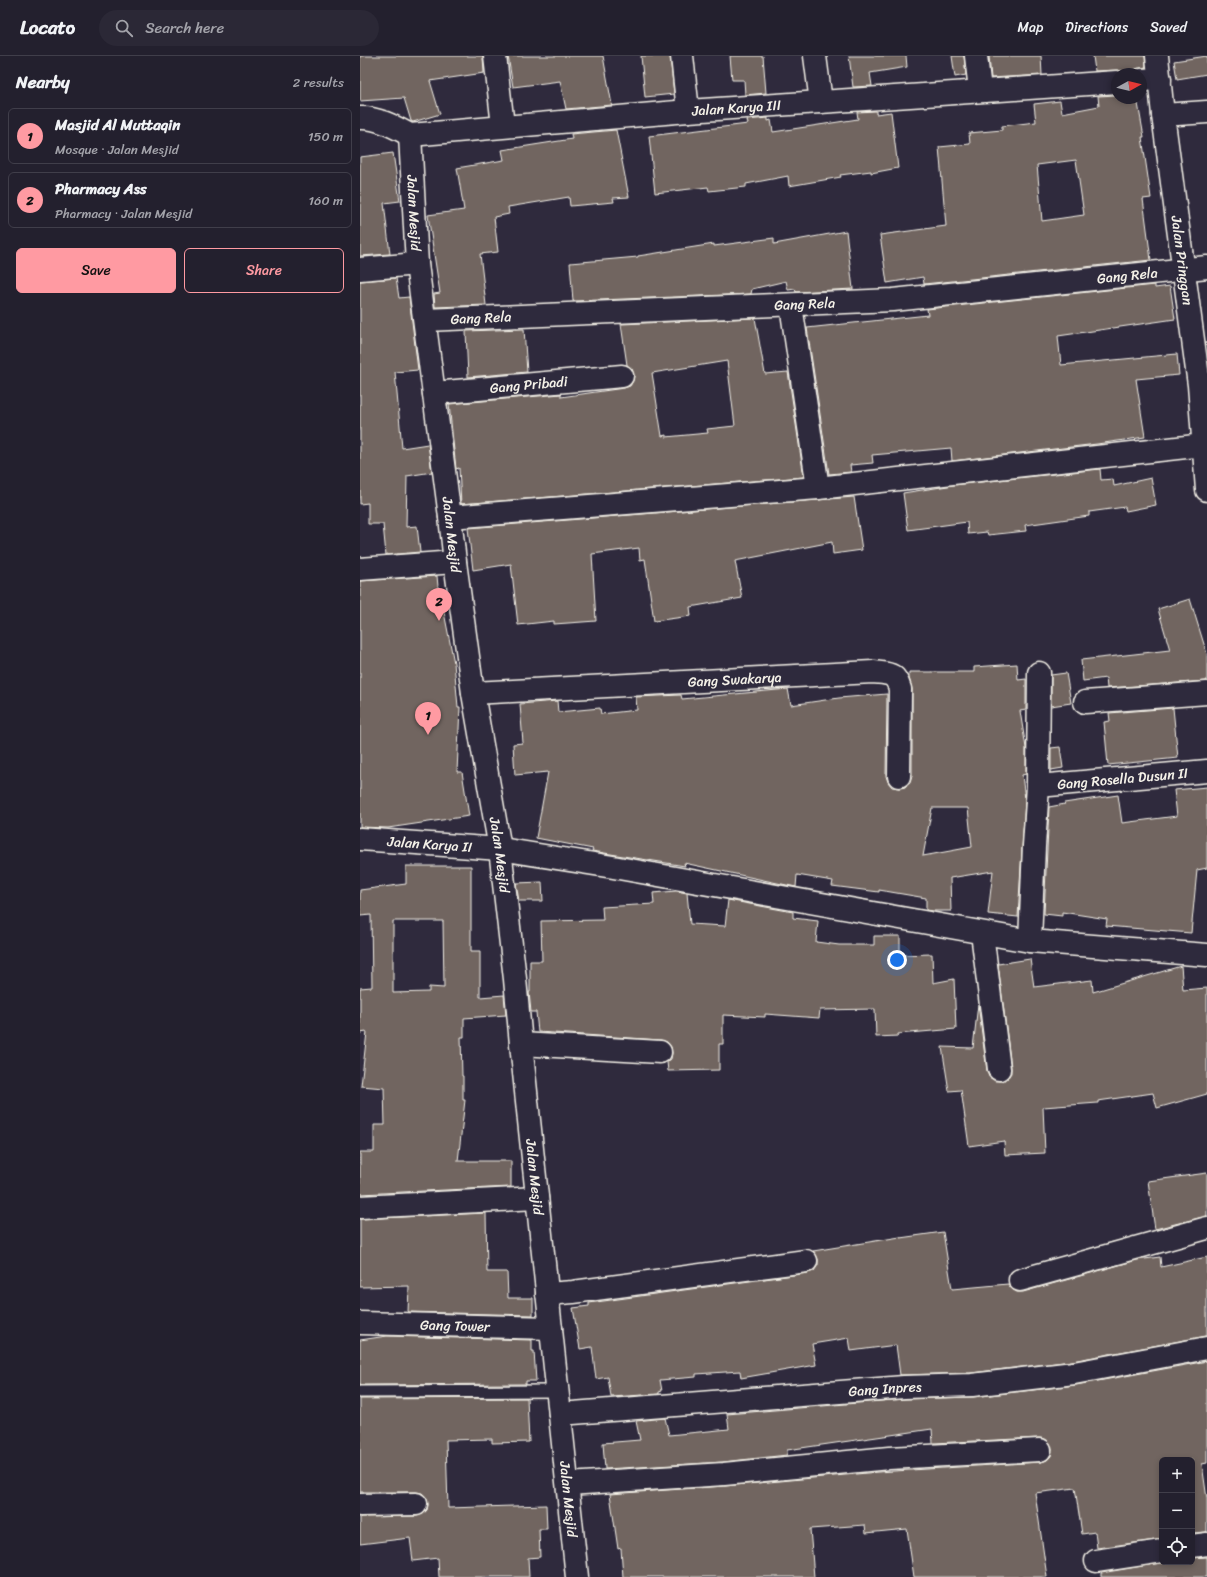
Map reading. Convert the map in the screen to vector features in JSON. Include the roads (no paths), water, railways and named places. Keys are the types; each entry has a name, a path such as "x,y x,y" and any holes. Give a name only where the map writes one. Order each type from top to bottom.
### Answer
{"street":[{"path":"495,56 503,126"},
{"path":"682,56 688,110"},
{"path":"815,56 821,102"},
{"path":"976,56 980,90"},
{"name":"Jalan Pringgan","path":"1157,56 1150,80 1163,116 1183,269 1203,384 1207,490"},
{"name":"Jalan Karya III","path":"410,135 688,110 1111,82"},
{"path":"1163,116 1207,112"},
{"path":"360,118 388,124 410,135"},
{"name":"Jalan Mesjid","path":"410,135 417,264 473,693 500,849 538,1198 550,1328 578,1577"},
{"path":"360,269 417,264"},
{"name":"Gang Rela","path":"425,320 892,300 1207,267"},
{"path":"791,305 818,488"},
{"name":"Gang Pribadi","path":"434,393 622,376"},
{"path":"450,517 818,488 1204,432"},
{"path":"360,569 455,562"},
{"name":"Gang Swakarya","path":"473,693 873,672 890,674 897,680 900,689 899,776"},
{"path":"1030,941 1038,786 1039,674"},
{"path":"1085,702 1207,693"},
{"name":"Gang Rosella Dusun II","path":"1038,786 1207,771"},
{"name":"Jalan Karya II","path":"360,839 500,849 613,867 1030,941 1207,955"},
{"path":"982,933 999,1069"},
{"path":"521,1044 660,1052"},
{"path":"360,1207 538,1198"},
{"path":"1020,1280 1207,1228"},
{"path":"547,1294 573,1292 806,1261"},
{"name":"Gang Tower","path":"360,1323 550,1328"},
{"name":"Gang Inpres","path":"560,1414 904,1387 972,1385 1074,1373 1207,1348"},
{"path":"568,1484 724,1474 889,1458 1040,1450"},
{"path":"360,1505 416,1504"},
{"path":"1195,1546 1207,1544"},
{"path":"1096,1561 1159,1551"}],"lane":[{"path":"360,1392 557,1391"}],"place":[{"name":"Pharmacy Ass","path":"439,621"},
{"name":"Masjid Al Muttaqin","path":"428,735"}]}
